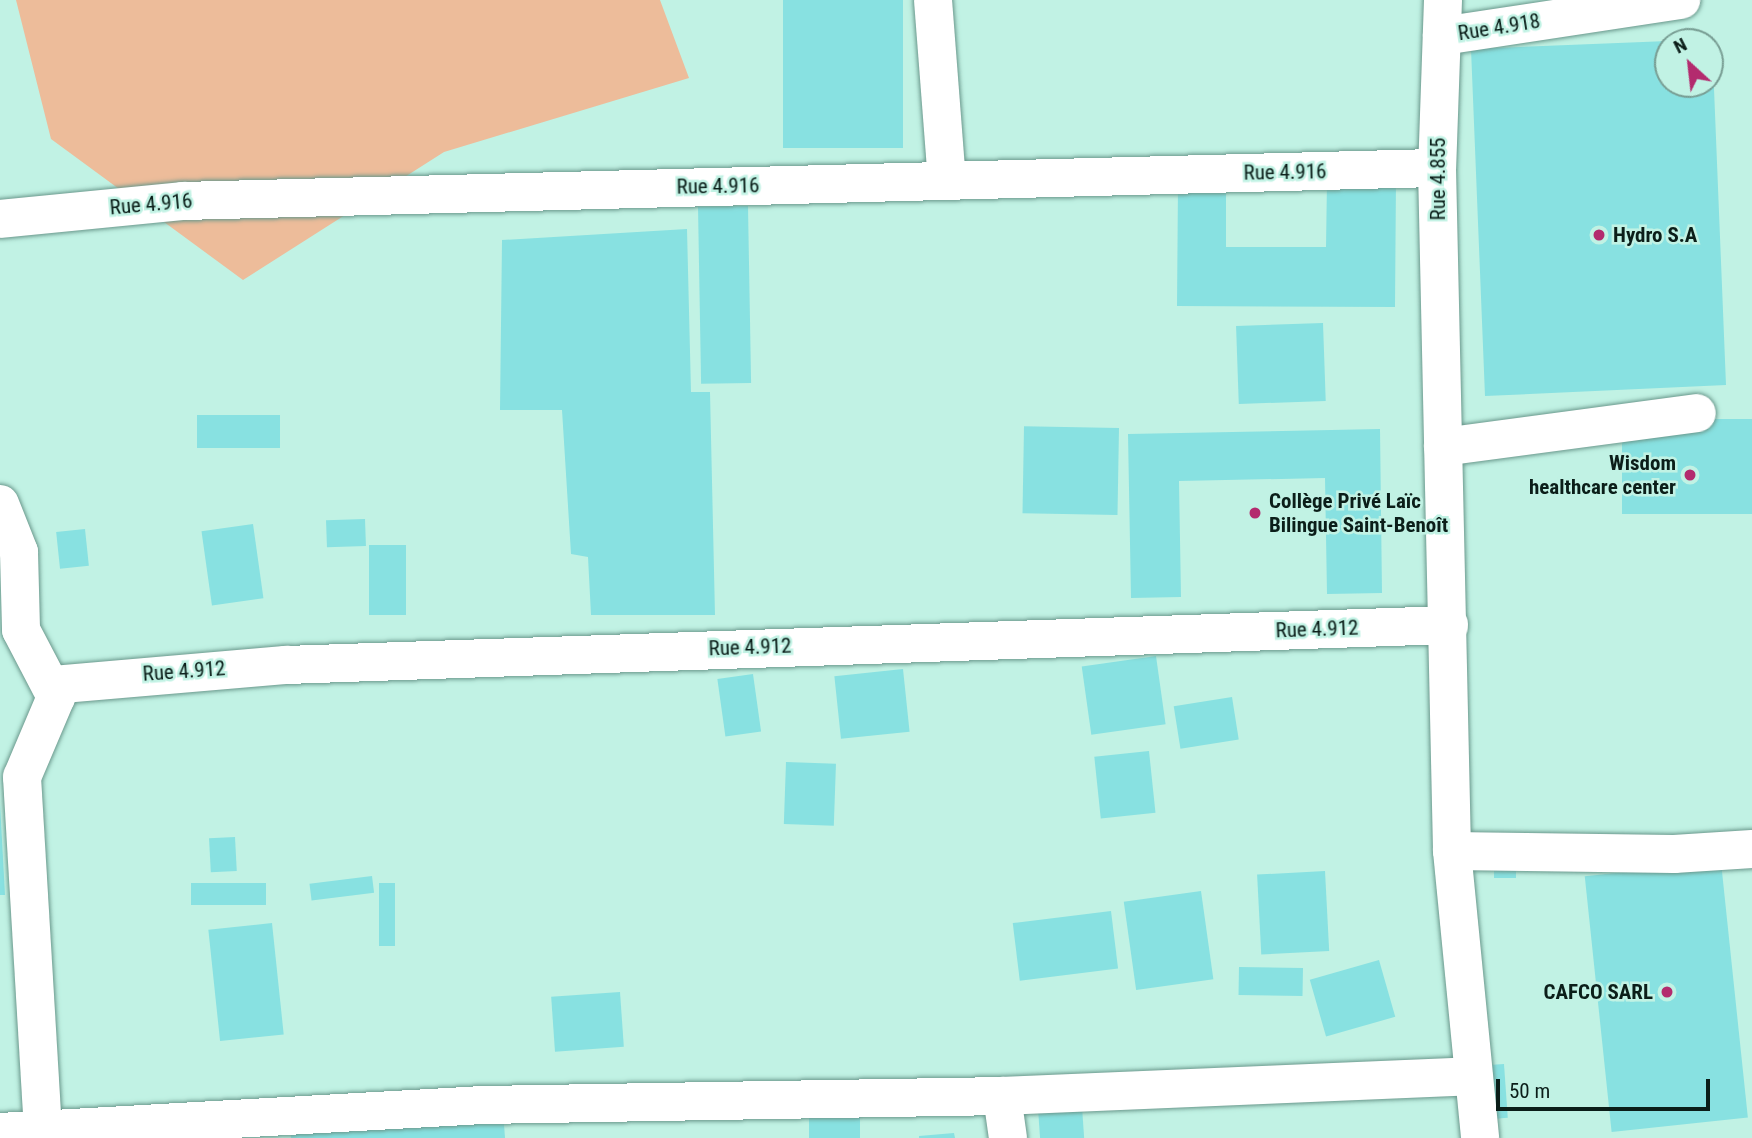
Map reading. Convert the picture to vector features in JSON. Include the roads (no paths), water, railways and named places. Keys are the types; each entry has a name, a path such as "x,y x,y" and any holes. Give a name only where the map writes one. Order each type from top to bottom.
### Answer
{"street":[{"path":"933,0 947,180"},
{"name":"Rue 4.918","path":"1442,18 1681,0"},
{"name":"Rue 4.855","path":"1442,18 1437,168 1452,851 1470,1076 1480,1138"},
{"name":"Rue 4.916","path":"0,219 183,201 1437,168"},
{"path":"1443,447 1697,413"},
{"path":"0,504 19,552 10,632 52,685 53,712 22,777 59,1132"},
{"name":"Rue 4.912","path":"52,685 286,665 1448,625"},
{"path":"1452,851 1752,849"},
{"path":"0,1132 535,1121 1002,1096 1470,1076"},
{"path":"1002,1096 1008,1138"}],"place":[{"name":"Hydro S.A","path":"1599,235"},
{"name":"Wisdom healthcare center","path":"1690,475"},
{"name":"Collège Privé Laïc Bilingue Saint-Benoît","path":"1255,513"},
{"name":"CAFCO SARL","path":"1667,992"}]}
